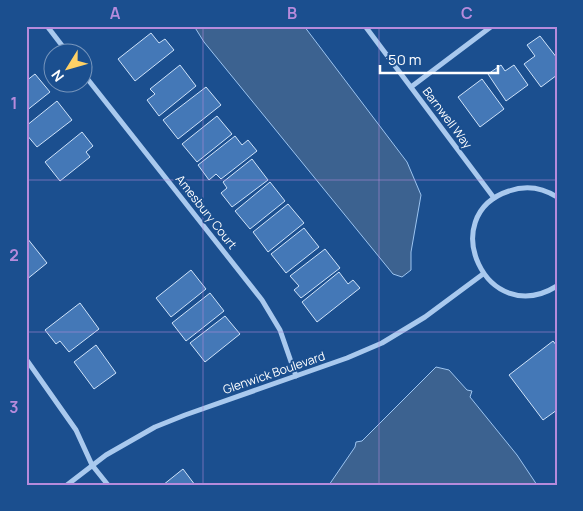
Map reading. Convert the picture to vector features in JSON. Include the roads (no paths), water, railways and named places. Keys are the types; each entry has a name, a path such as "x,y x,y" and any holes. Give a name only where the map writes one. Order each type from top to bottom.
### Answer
{"street":[{"path":"47,26 59,42"},
{"name":"Barnwell Way","path":"365,26 494,198"},
{"path":"411,87 492,26"},
{"name":"Amesbury Court","path":"92,85 262,300 280,330 296,376"},
{"path":"557,198 543,191 524,188 506,192 494,198 486,206 479,216 473,234 475,257 483,274 499,288 519,295 540,294 557,286"},
{"name":"Glenwick Boulevard","path":"67,485 92,465 127,442 164,423 347,358 382,342 425,317 483,274"},
{"path":"26,359 76,430 92,465 108,485"}],"water":[{"path":"194,26 304,26 407,162 421,195 411,252 411,270 402,277 393,274 204,42"},
{"path":"436,367 449,370 467,390 472,391 470,397 517,455 537,485 329,485 355,447 356,442 362,441"}]}
